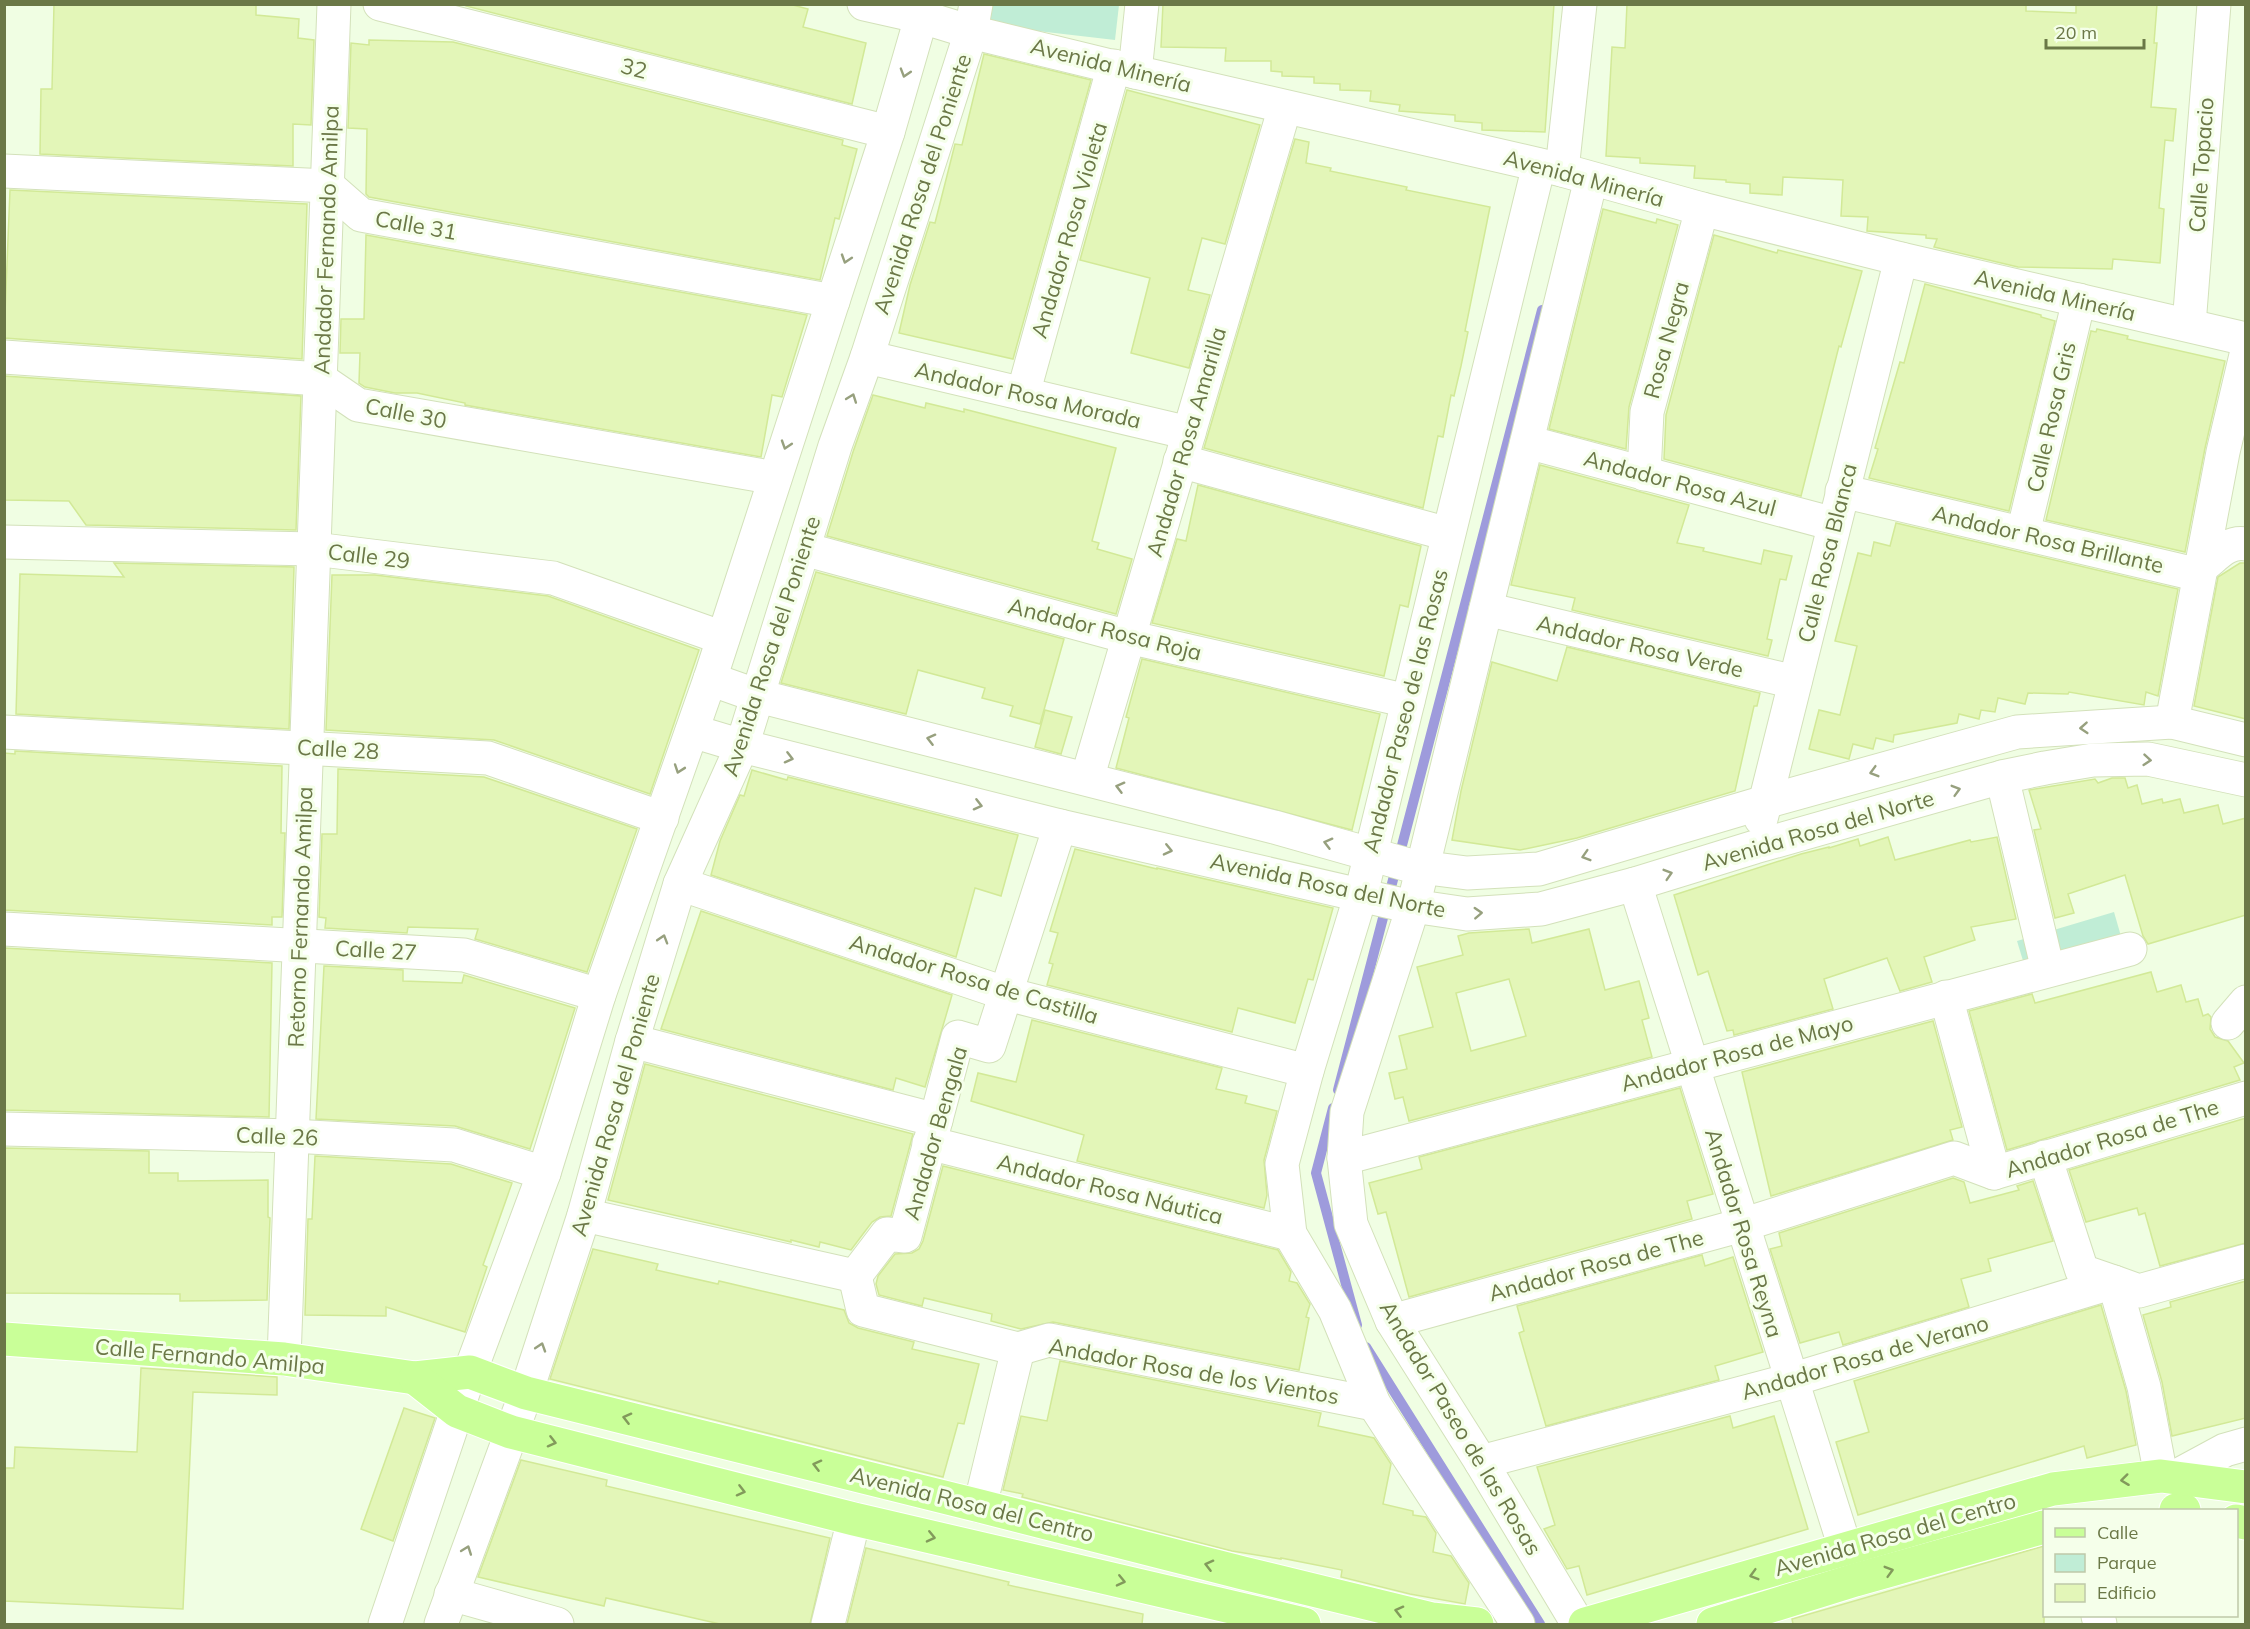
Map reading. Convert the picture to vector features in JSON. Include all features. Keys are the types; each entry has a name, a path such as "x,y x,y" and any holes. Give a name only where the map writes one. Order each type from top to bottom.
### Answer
{"main road":[{"name":"Calle Fernando Amilpa","path":"4,1339 284,1359 415,1378 470,1372"},
{"name":"Avenida Rosa del Centro","path":"470,1372 526,1393 1243,1573 1432,1619 1477,1624"},
{"name":"Calle Fernando Amilpa","path":"415,1378 457,1411"},
{"name":"Avenida Rosa del Centro","path":"457,1411 511,1432 1236,1616 1305,1624"},
{"name":"Avenida Rosa del Centro","path":"1585,1624 2053,1488 2168,1477 2246,1487"},
{"name":"Avenida Rosa del Centro","path":"1713,1624 1856,1580 2043,1527"}],"street":[{"name":"Andador Fernando Amilpa","path":"317,476 334,4"},
{"name":"32","path":"380,4 888,132"},
{"name":"Avenida Minería","path":"864,4 974,18 1125,69 1564,172 1900,259 2246,339"},
{"name":"Andador Rosa Violeta","path":"1023,394 1125,69 1142,4"},
{"path":"1564,172 1580,4"},
{"name":"Calle Topacio","path":"2189,326 2214,4"},
{"name":"Avenida Rosa del Poniente","path":"385,1624 470,1372 544,1173 599,995 710,679 888,132 924,11"},
{"name":"Avenida Rosa del Poniente","path":"441,1624 526,1393 584,1215 632,1041 680,884 742,746 835,446 867,357 974,18"},
{"name":"Andador Rosa Amarilla","path":"1087,778 1285,106"},
{"path":"4,171 328,186"},
{"name":"Andador Paseo de las Rosas","path":"1564,172 1527,442 1486,609 1397,861 1386,900 1347,1112 1344,1158 1351,1224 1392,1322 1481,1462 1578,1624"},
{"name":"Andador Paseo de las Rosas","path":"1518,1624 1374,1404 1335,1310 1290,1234 1282,1164 1307,1071 1386,900 1397,861 1408,701 1448,534 1564,172"},
{"name":"Calle 31","path":"328,186 361,215 833,301"},
{"name":"Rosa Negra","path":"1644,474 1647,412 1702,209"},
{"name":"Calle Rosa Blanca","path":"1755,847 1900,259"},
{"name":"Calle Rosa Gris","path":"2023,533 2079,300"},
{"path":"2172,722 2223,452 2246,355"},
{"path":"4,357 320,379"},
{"name":"Andador Rosa Morada","path":"867,357 1023,394 1448,534"},
{"name":"Calle 30","path":"320,379 358,405 775,478"},
{"name":"Andador Rosa Azul","path":"1527,442 1834,524"},
{"name":"Retorno Fernando Amilpa","path":"284,1359 317,476"},
{"name":"Andador Rosa Brillante","path":"1842,491 2191,573 2201,569"},
{"name":"Calle 29","path":"4,542 314,549 554,579 723,638"},
{"path":"2201,569 2226,546 2246,544"},
{"name":"Andador Rosa Roja","path":"804,549 1128,637 1408,701"},
{"name":"Andador Rosa Verde","path":"1486,609 1795,682"},
{"name":"Avenida Rosa del Norte","path":"710,679 758,696 1087,778 1397,861 1467,873 1539,869 1765,802 2017,732 2172,722 2246,740"},
{"name":"Calle 28","path":"4,732 488,758 662,818"},
{"name":"Avenida Rosa del Norte","path":"692,732 1060,826 1386,900 1467,914 1541,909 1635,884 1755,847 2002,777 2093,760 2148,759 2246,780"},
{"path":"2002,777 2048,969"},
{"name":"Andador Bengala","path":"855,1276 887,1234 905,1236 958,1036 989,1046 1060,826"},
{"name":"Andador Rosa de Castilla","path":"680,884 1007,994 1307,1071"},
{"name":"Andador Rosa Reyna","path":"1635,884 1856,1580"},
{"name":"Calle 27","path":"4,929 464,955 599,995"},
{"name":"Andador Rosa de Mayo","path":"1344,1158 2130,949"},
{"path":"1946,997 1994,1173"},
{"name":"Andador Rosa Náutica","path":"632,1041 932,1131 1290,1234"},
{"name":"Andador Rosa de The","path":"1392,1322 1742,1225 1954,1158 1994,1173 2246,1098"},
{"name":"Calle 26","path":"4,1129 292,1136 454,1145 544,1173"},
{"path":"2045,1157 2082,1271 2139,1291 2246,1261"},
{"path":"584,1215 855,1276"},
{"name":"Andador Rosa de los Vientos","path":"855,1276 862,1310 1018,1349 1049,1340 1374,1404"},
{"path":"2114,1282 2168,1477 2225,1450 2246,1444"},
{"name":"Andador Rosa de Verano","path":"1481,1462 1791,1380 2114,1282"},
{"path":"980,1506 1018,1349"},
{"path":"828,1624 854,1519"},
{"path":"451,1594 557,1624"}],"green space":[{"path":"990,5 1119,5 1115,40 987,25"},
{"path":"2114,912 2127,957 2031,987 2017,941"}],"building":[{"path":"54,4 256,4 256,15 299,19 298,38 314,40 311,125 293,124 293,166 40,154 41,89 52,89"},
{"path":"466,4 789,4 808,9 803,27 866,43 852,104 466,6"},
{"path":"1163,4 1554,4 1545,132 1482,130 1482,123 1455,121 1455,115 1399,111 1400,105 1370,101 1371,91 1340,90 1340,84 1314,83 1314,77 1282,76 1282,72 1271,71 1271,61 1225,61 1226,48 1161,47"},
{"path":"1627,4 2026,4 2026,11 2076,13 2076,4 2157,4 2154,43 2157,43 2151,107 2176,109 2173,141 2165,140 2159,208 2164,209 2160,263 2113,259 2112,269 2018,267 1934,247 1937,239 1926,238 1926,235 1867,231 1868,217 1841,216 1843,180 1783,177 1782,195 1750,193 1750,184 1694,178 1695,166 1640,163 1640,158 1606,156 1612,47 1625,48"},
{"path":"369,40 453,42 843,140 842,145 857,149 839,219 835,218 820,280 369,197 366,194 367,129 348,128 351,43 369,45"},
{"path":"984,54 1091,80 1013,359 899,333 910,285 930,222 935,223 955,144 962,145"},
{"path":"1127,90 1260,125 1225,244 1202,238 1188,290 1210,295 1189,368 1131,353 1150,278 1080,260"},
{"path":"1295,139 1309,142 1306,163 1331,168 1330,171 1407,187 1406,190 1490,207 1465,331 1468,332 1461,366 1454,396 1451,395 1443,437 1438,436 1423,508 1204,448"},
{"path":"10,190 307,204 302,359 4,338"},
{"path":"1603,209 1656,223 1657,219 1678,225 1629,407 1626,449 1549,429"},
{"path":"366,235 807,315 782,397 772,395 761,457 465,405 465,403 417,393 395,393 365,387 359,383 360,353 340,353 341,319 364,319"},
{"path":"1714,235 1777,253 1778,250 1862,271 1841,347 1839,346 1801,496 1664,459 1666,415"},
{"path":"1925,284 2041,315 2041,317 2055,321 2009,511 1869,478 1878,449 1875,448 1900,362 1904,363"},
{"path":"2097,329 2128,336 2127,339 2225,361 2185,552 2046,520 2091,331 2096,332"},
{"path":"4,376 301,396 296,530 86,525 69,501 4,500"},
{"path":"873,395 925,408 926,403 964,412 964,409 1116,448 1092,541 1099,543 1097,549 1132,559 1116,614 827,536"},
{"path":"1540,465 1689,505 1677,543 1761,564 1764,550 1792,556 1786,580 1780,579 1767,639 1772,640 1768,656 1572,610 1575,598 1511,585"},
{"path":"1198,485 1421,546 1408,607 1400,605 1384,676 1152,623 1177,539 1186,541"},
{"path":"1896,523 2178,589 2158,696 2146,692 2144,705 2069,692 2068,694 2028,693 2025,704 1998,698 1995,712 1981,710 1979,719 1959,714 1957,723 1894,735 1893,742 1876,738 1873,749 1853,744 1849,759 1809,749 1819,710 1840,715 1857,646 1835,641 1858,553 1871,556 1874,542 1890,546"},
{"path":"114,563 294,567 289,729 16,714 20,574 124,577"},
{"path":"2240,563 2246,563 2246,719 2194,706 2218,577"},
{"path":"816,572 1064,639 1040,724 1010,716 1013,706 982,698 985,688 918,670 906,714 781,683"},
{"path":"332,575 375,575 548,596 699,650 650,794 494,740 326,730"},
{"path":"1567,647 1760,693 1757,706 1754,706 1735,791 1577,838 1520,850 1452,840 1461,791 1492,662 1557,681"},
{"path":"1142,659 1380,714 1352,830 1116,768 1129,718 1126,717"},
{"path":"1045,710 1072,717 1061,754 1035,747"},
{"path":"15,751 282,766 281,833 285,833 282,917 272,917 272,925 4,910 4,753 15,754"},
{"path":"338,769 484,777 637,829 587,972 475,939 478,929 408,927 407,933 325,928 326,918 319,917 322,834 337,834"},
{"path":"752,770 1018,835 1001,896 975,888 956,957 711,875 720,841 740,795 744,796"},
{"path":"2112,778 2125,778 2128,788 2137,785 2142,804 2162,799 2163,803 2180,799 2184,813 2218,805 2223,824 2246,818 2246,915 2148,944 2143,936 2125,875 2068,894 2074,913 2055,918 2034,830 2041,829 2029,790 2095,779 2098,783"},
{"path":"1888,837 1895,860 1970,840 1971,842 1997,837 2016,919 1971,927 1975,940 1924,957 1932,982 1900,991 1887,958 1824,979 1833,1009 1734,1035 1733,1030 1727,1031 1708,971 1698,975 1674,895 1801,854 1858,839 1860,846"},
{"path":"1075,849 1333,908 1313,980 1308,979 1295,1023 1238,1008 1232,1032 1047,985 1053,964 1049,963 1058,933 1050,931"},
{"path":"701,911 952,995 925,1087 896,1078 893,1090 661,1029"},
{"path":"1529,929 1532,943 1589,929 1605,990 1639,981 1649,1018 1642,1020 1652,1057 1409,1121 1403,1097 1395,1099 1389,1073 1407,1069 1399,1036 1433,1027 1417,967 1463,955 1458,936 1469,933","holes":["1509,979 1526,1036 1471,1051 1456,993"]},
{"path":"4,948 272,963 269,1117 4,1110"},
{"path":"324,966 403,970 403,981 462,983 464,975 575,1008 530,1149 455,1126 316,1119"},
{"path":"2151,972 2157,992 2181,985 2186,1002 2198,999 2203,1016 2208,1014 2211,1017 2210,1029 2215,1037 2228,1041 2244,1063 2234,1067 2240,1080 2007,1150 1969,1011 2032,994 2035,1003"},
{"path":"1032,1020 1222,1068 1216,1089 1247,1096 1245,1103 1277,1111 1264,1160 1267,1195 1264,1208 1077,1161 1084,1135 971,1101 978,1073 1016,1082"},
{"path":"1933,1021 1962,1127 1950,1130 1953,1140 1771,1196 1742,1072"},
{"path":"645,1064 913,1134 891,1216 880,1217 872,1222 851,1250 820,1242 819,1247 791,1240 791,1242 608,1200"},
{"path":"1680,1088 1713,1194 1687,1201 1692,1219 1409,1297 1386,1212 1378,1214 1369,1183 1422,1169 1419,1157"},
{"path":"2246,1118 2246,1243 2160,1266 2145,1213 2139,1215 2137,1208 2086,1222 2069,1170"},
{"path":"4,1148 149,1151 149,1173 178,1173 178,1181 268,1180 268,1217 270,1218 267,1300 180,1301 180,1294 4,1293"},
{"path":"315,1156 451,1164 512,1183 483,1265 487,1267 465,1332 386,1307 386,1316 305,1315 308,1219 312,1219"},
{"path":"943,1166 1278,1250 1291,1272 1289,1281 1297,1283 1310,1304 1306,1317 1309,1318 1299,1370 1053,1322 1021,1329 991,1321 992,1314 924,1298 922,1306 879,1295 876,1284 878,1276 895,1254 912,1253 919,1249 923,1241"},
{"path":"1953,1178 1964,1182 1970,1203 2019,1190 2017,1186 2033,1181 2053,1241 1988,1259 1991,1271 1961,1279 1969,1307 1843,1345 1839,1332 1800,1343 1770,1249 1782,1246 1779,1233"},
{"path":"593,1249 658,1264 656,1270 718,1284 719,1281 844,1310 849,1323 858,1328 914,1342 912,1349 979,1364 964,1424 958,1423 943,1477 550,1379"},
{"path":"1702,1255 1705,1266 1733,1257 1763,1352 1715,1366 1719,1380 1546,1426 1519,1333 1524,1331 1517,1306"},
{"path":"2246,1281 2246,1418 2172,1436 2162,1382 2143,1315 2171,1307 2170,1302"},
{"path":"2101,1305 2126,1391 2136,1445 2087,1458 2084,1446 1858,1515 1836,1442 1869,1432 1854,1381"},
{"path":"1060,1361 1321,1413 1318,1426 1374,1438 1391,1464 1383,1504 1413,1511 1413,1515 1426,1517 1436,1533 1433,1552 1451,1556 1469,1583 1465,1604 1410,1594 1341,1577 1342,1570 1232,1551 1022,1497 1023,1494 1003,1490 1021,1416 1047,1421"},
{"path":"141,1368 277,1377 277,1395 193,1392 183,1609 4,1601 4,1468 14,1468 15,1447 137,1452"},
{"path":"404,1408 435,1418 393,1541 361,1529"},
{"path":"1730,1416 1733,1428 1774,1416 1808,1529 1587,1595 1579,1566 1567,1569 1544,1529 1555,1525 1537,1467"},
{"path":"521,1460 607,1480 606,1486 830,1538 810,1624 720,1624 606,1598 604,1606 478,1577"},
{"path":"2043,1546 2044,1624 1793,1624 1792,1619"},
{"path":"866,1548 1009,1582 1008,1585 1143,1614 1142,1624 847,1624"}],"waterway":[{"path":"1338,1090 1542,310"},
{"path":"1333,1108 1316,1173 1357,1325"},
{"path":"1366,1347 1540,1624"}]}
